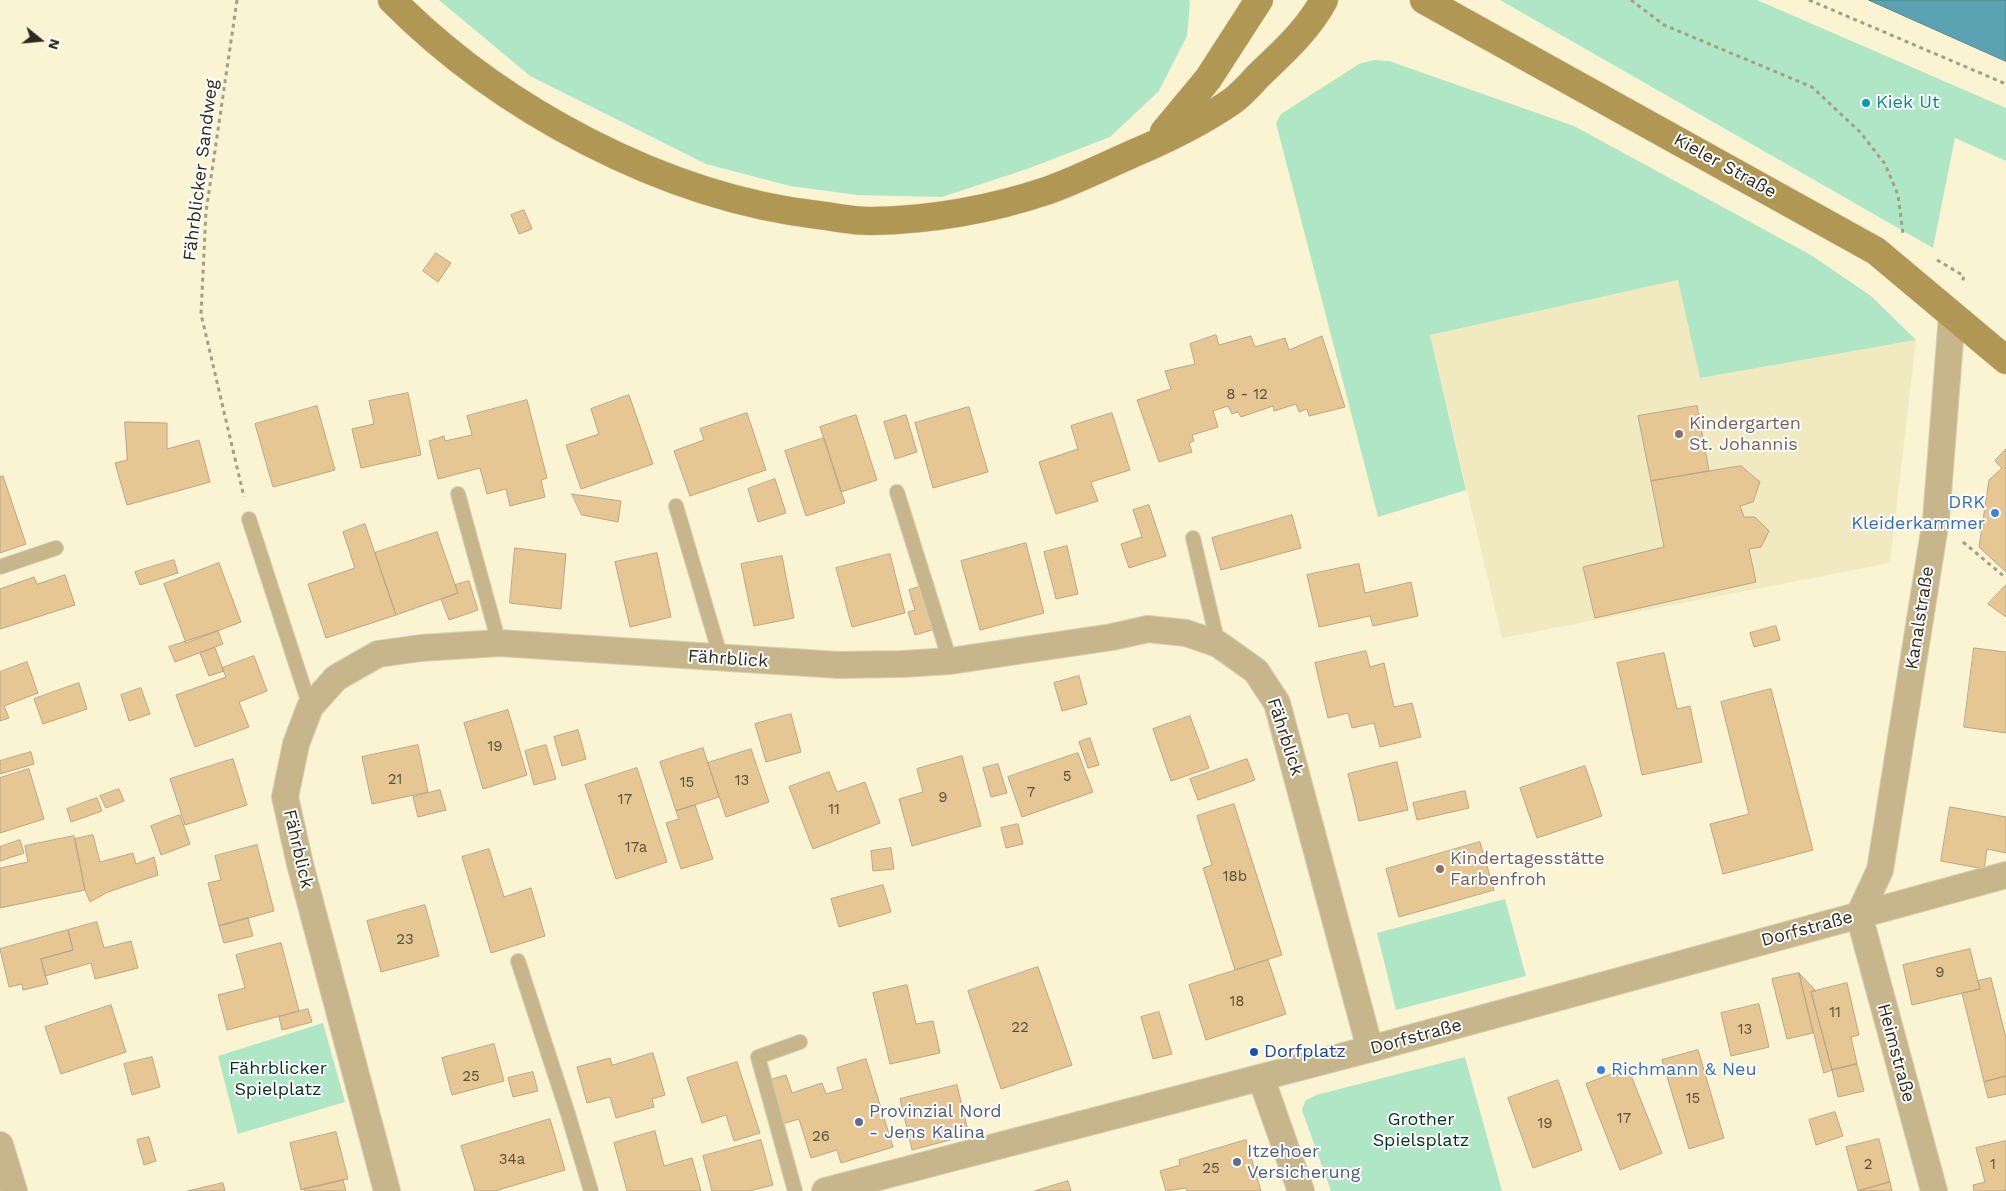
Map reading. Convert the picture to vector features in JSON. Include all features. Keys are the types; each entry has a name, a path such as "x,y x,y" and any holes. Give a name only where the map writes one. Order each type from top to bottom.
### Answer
{"main road":[{"path":"392,0 423,31 515,100 600,147 676,181 746,203 869,221 919,218 983,208 1050,190 1153,145 1232,101 1292,43 1315,17 1324,0"},
{"path":"1230,46 1236,0"},
{"path":"1153,145 1208,79 1259,0"},
{"name":"Kieler Straße","path":"1424,0 1876,251 2006,360"}],"street":[{"name":"Kanalstraße","path":"1859,915 1880,870 1936,519 1952,315"},
{"name":"Fährblick","path":"387,1191 300,864 285,797 296,744 310,707 336,678 378,654 421,648 498,643 838,665 950,661 1112,637 1148,629 1186,633 1218,644 1256,671 1277,703 1370,1049"},
{"name":"Dorfstraße","path":"824,1191 881,1184 1261,1078 2006,875"},
{"name":"Heimstraße","path":"1859,915 1934,1191"},
{"path":"1261,1078 1301,1191"},
{"path":"0,1145 14,1191"}],"lane":[{"path":"897,492 950,661"},
{"path":"458,494 498,643"},
{"path":"676,506 721,658"},
{"path":"249,519 310,707"},
{"path":"1194,538 1218,644"},
{"path":"0,567 56,548"},
{"path":"518,961 591,1191"},
{"path":"795,1191 758,1057 800,1042"}],"path":[{"name":"Fährblicker Sandweg","path":"237,0 206,212 201,314 249,519"},
{"path":"1630,0 1664,25 1812,87 1860,132 1885,164 1898,195 1904,240"},
{"path":"1809,0 2006,84"},
{"path":"1936,519 2006,578"}],"shaded area":[{"name":"Kindergarten St. Johannis","path":"1679,280 1700,378 1916,340 1890,563 1502,638 1430,335"}],"green space":[{"path":"439,0 1189,0 1190,2 1187,36 1159,91 1110,137 1027,169 942,197 857,195 790,186 706,164 530,76"},
{"path":"1500,0 1757,0 2006,108 2006,161 1955,138 1933,248"},
{"path":"1374,60 1389,61 1574,126 1811,255 1871,296 1916,340 1700,378 1678,280 1430,335 1466,490 1378,517 1276,123 1281,114 1359,64"},
{"path":"1505,899 1526,976 1396,1010 1377,933"},
{"name":"Fährblicker Spielplatz","path":"323,1023 345,1102 238,1134 218,1056"},
{"name":"Grother Spielsplatz","path":"1465,1057 1502,1191 1331,1191 1302,1110 1305,1101 1316,1095"}],"water":[{"path":"1869,0 2006,0 2006,61"}],"building":[{"path":"524,210 532,229 519,234 511,215"},
{"path":"436,253 451,263 438,282 423,271"},
{"path":"1216,335 1219,345 1251,336 1255,347 1285,338 1289,350 1322,336 1345,407 1309,416 1307,409 1299,412 1296,404 1274,411 1273,406 1241,417 1238,412 1232,414 1228,406 1213,411 1218,427 1192,435 1194,441 1189,443 1192,452 1159,462 1137,400 1171,389 1165,371 1195,364 1190,344"},
{"path":"408,393 421,455 361,468 352,429 374,424 369,401"},
{"path":"629,395 653,464 581,489 566,445 599,434 591,409"},
{"path":"527,400 547,478 541,480 545,497 510,506 506,489 487,494 480,468 438,479 429,441 444,436 445,441 472,435 467,416"},
{"path":"317,406 335,470 273,487 255,424"},
{"path":"1697,406 1709,471 1651,481 1638,416"},
{"path":"969,407 988,472 933,488 915,423"},
{"path":"747,413 766,470 690,496 674,451 704,440 700,429"},
{"path":"1112,413 1130,470 1091,482 1098,501 1056,514 1039,462 1078,449 1071,426"},
{"path":"856,415 877,480 841,492 820,427"},
{"path":"906,415 917,452 895,459 884,422"},
{"path":"125,422 167,423 167,449 199,440 210,482 127,505 115,463 127,460"},
{"path":"824,438 845,503 806,516 785,451"},
{"path":"2006,449 2006,572 1979,547 1989,480 2002,468 1995,461"},
{"path":"1741,466 1760,482 1753,502 1740,506 1744,517 1755,517 1769,531 1761,547 1749,549 1756,582 1595,618 1583,567 1664,547 1651,481"},
{"path":"3,476 26,544 0,553 0,477"},
{"path":"775,479 786,513 758,522 748,489"},
{"path":"572,494 621,501 618,522 582,515"},
{"path":"1149,505 1166,556 1129,568 1121,544 1142,537 1133,510"},
{"path":"1292,515 1301,548 1221,570 1212,538"},
{"path":"365,524 396,615 326,638 308,584 355,568 343,532"},
{"path":"437,532 458,593 396,615 375,553"},
{"path":"1026,543 1044,613 980,630 961,561"},
{"path":"1067,546 1078,594 1056,599 1044,552"},
{"path":"515,548 566,554 561,609 510,603"},
{"path":"657,553 671,617 630,627 615,562"},
{"path":"890,554 905,613 852,627 836,568"},
{"path":"782,556 794,618 754,626 741,564"},
{"path":"174,560 178,573 140,585 135,572"},
{"path":"219,563 241,622 186,643 164,584"},
{"path":"1359,564 1365,593 1411,582 1418,616 1373,626 1370,616 1319,627 1307,575"},
{"path":"65,575 75,605 0,629 0,589 34,577 37,584"},
{"path":"469,581 478,610 449,620 441,599 458,593 455,585"},
{"path":"2006,585 2006,617 1988,604"},
{"path":"922,586 935,629 915,635 908,612 915,610 909,590"},
{"path":"1776,626 1780,640 1754,647 1750,633"},
{"path":"218,631 223,644 175,662 169,647"},
{"path":"215,648 224,671 209,676 200,653"},
{"path":"1974,648 2006,652 2006,733 1964,727"},
{"path":"1366,651 1370,667 1384,663 1394,707 1412,703 1421,737 1380,747 1374,723 1352,728 1348,713 1328,718 1315,663"},
{"path":"1664,653 1677,709 1690,706 1702,762 1642,775 1617,663"},
{"path":"254,656 267,691 239,702 249,727 195,747 176,695 226,677 222,668"},
{"path":"27,662 38,693 4,706 9,718 0,721 0,672"},
{"path":"1079,676 1087,704 1062,711 1054,683"},
{"path":"79,683 87,709 43,724 34,699"},
{"path":"141,688 150,714 129,721 121,695"},
{"path":"1771,689 1813,850 1723,874 1710,824 1749,814 1721,702"},
{"path":"508,710 527,775 483,789 464,723"},
{"path":"791,714 801,752 766,762 755,724"},
{"path":"1190,716 1209,768 1171,781 1153,729"},
{"path":"578,730 586,759 562,766 554,737"},
{"path":"1090,738 1099,765 1088,768 1079,742"},
{"path":"418,745 428,792 372,804 362,757"},
{"path":"546,745 556,779 534,785 525,751"},
{"path":"703,748 719,797 676,811 660,762"},
{"path":"751,749 769,802 726,817 708,763"},
{"path":"31,752 34,764 0,774 0,761"},
{"path":"1078,753 1093,792 1022,817 1008,777"},
{"path":"962,756 981,826 912,846 899,799 923,792 917,769"},
{"path":"233,759 247,805 185,825 170,779"},
{"path":"1247,759 1255,780 1198,800 1190,779"},
{"path":"1397,762 1408,810 1359,821 1348,774"},
{"path":"998,764 1007,793 991,797 983,768"},
{"path":"1585,766 1602,816 1537,838 1520,788"},
{"path":"637,768 667,862 616,879 585,785"},
{"path":"29,769 44,819 0,833 0,778"},
{"path":"829,772 837,792 865,782 880,823 813,849 789,787"},
{"path":"119,789 124,801 106,808 100,796"},
{"path":"440,790 446,810 418,817 413,797"},
{"path":"1465,791 1469,808 1417,820 1413,803"},
{"path":"97,798 102,811 71,822 67,809"},
{"path":"1234,804 1282,955 1235,970 1203,868 1212,865 1197,816"},
{"path":"695,805 713,859 681,869 666,823 679,819 676,811"},
{"path":"1950,807 2006,817 2006,853 1987,849 1984,869 1941,861"},
{"path":"180,815 190,844 161,855 151,826"},
{"path":"1018,824 1023,844 1006,848 1001,828"},
{"path":"93,835 100,862 133,853 136,864 154,857 158,875 108,892 90,902 85,890 75,839"},
{"path":"74,836 85,890 0,908 0,868 28,862 25,846"},
{"path":"20,840 24,853 0,861 0,847"},
{"path":"1480,842 1494,890 1399,917 1386,869"},
{"path":"257,845 274,911 219,926 208,883 221,880 215,856"},
{"path":"891,848 894,869 873,871 871,851"},
{"path":"489,849 504,897 531,888 545,936 491,953 462,857"},
{"path":"883,885 891,912 839,927 831,899"},
{"path":"425,905 439,956 381,972 367,921"},
{"path":"248,918 253,936 224,943 219,926"},
{"path":"97,922 104,948 131,941 138,968 95,979 91,963 45,976 41,959 73,950 68,930"},
{"path":"68,930 73,950 41,959 48,984 23,990 22,984 9,987 0,949"},
{"path":"281,943 299,1011 227,1030 218,995 245,988 236,955"},
{"path":"1970,949 1980,989 1912,1005 1903,965"},
{"path":"1268,960 1286,1014 1206,1040 1189,985"},
{"path":"1038,967 1072,1065 1001,1089 968,991"},
{"path":"1799,973 1813,1033 1787,1039 1772,979"},
{"path":"1799,973 1816,991 1811,992 1832,1070 1824,1073"},
{"path":"1991,978 2006,1038 2006,1076 1984,1082 1962,993 1980,989 1978,981"},
{"path":"1847,983 1859,1035 1851,1037 1857,1064 1832,1070 1811,992"},
{"path":"907,985 916,1024 933,1021 940,1053 890,1064 873,993"},
{"path":"1759,1004 1769,1047 1731,1056 1721,1013"},
{"path":"111,1005 126,1052 61,1074 45,1027"},
{"path":"308,1009 312,1022 282,1030 279,1017"},
{"path":"1159,1012 1172,1054 1153,1059 1141,1017"},
{"path":"494,1044 504,1081 452,1095 442,1058"},
{"path":"1698,1050 1724,1138 1689,1149 1662,1060"},
{"path":"653,1053 665,1095 652,1099 654,1107 616,1118 610,1097 587,1103 577,1067 610,1058 612,1065"},
{"path":"152,1057 160,1087 132,1095 124,1064"},
{"path":"866,1059 893,1147 841,1163 837,1150 811,1158 799,1119 782,1124 769,1080 786,1075 792,1093 822,1083 826,1094 843,1089 837,1068"},
{"path":"737,1062 760,1133 734,1141 726,1115 702,1123 687,1078"},
{"path":"1857,1064 1864,1091 1838,1097 1832,1070"},
{"path":"1628,1068 1662,1153 1620,1170 1586,1084"},
{"path":"533,1072 538,1091 513,1097 508,1078"},
{"path":"2006,1076 2006,1094 1988,1098 1984,1082"},
{"path":"1558,1080 1582,1150 1533,1168 1508,1098"},
{"path":"957,1085 969,1135 912,1150 900,1099"},
{"path":"1835,1112 1843,1136 1816,1145 1809,1120"},
{"path":"550,1119 565,1170 495,1191 475,1191 461,1146"},
{"path":"655,1131 664,1166 692,1158 701,1191 627,1191 614,1143"},
{"path":"336,1132 348,1179 301,1190 290,1143"},
{"path":"149,1137 156,1161 144,1165 137,1140"},
{"path":"1879,1139 1890,1182 1858,1191 1846,1147"},
{"path":"761,1140 773,1185 749,1191 712,1191 703,1156"},
{"path":"1246,1140 1261,1191 1187,1191 1186,1188 1166,1191 1160,1171 1180,1165 1179,1160"},
{"path":"2006,1141 2006,1191 1974,1191 1973,1185 1985,1182 1976,1148"},
{"path":"343,1180 346,1191 305,1191 304,1189"},
{"path":"1068,1181 1071,1191 1035,1191"},
{"path":"1890,1182 1892,1191 1858,1191"},
{"path":"223,1183 225,1191 188,1191"}],"place":[{"name":"Kiek Ut","path":"1866,103"},
{"name":"Kindergarten St. Johannis","path":"1679,434"},
{"name":"DRK Kleiderkammer","path":"1995,513"},
{"name":"Kindertagesstätte Farbenfroh","path":"1440,869"},
{"name":"Dorfplatz","path":"1254,1052"},
{"name":"Richmann & Neu","path":"1601,1070"},
{"name":"Provinzial Nord - Jens Kalina","path":"859,1122"},
{"name":"Itzehoer Versicherung","path":"1237,1162"}]}
